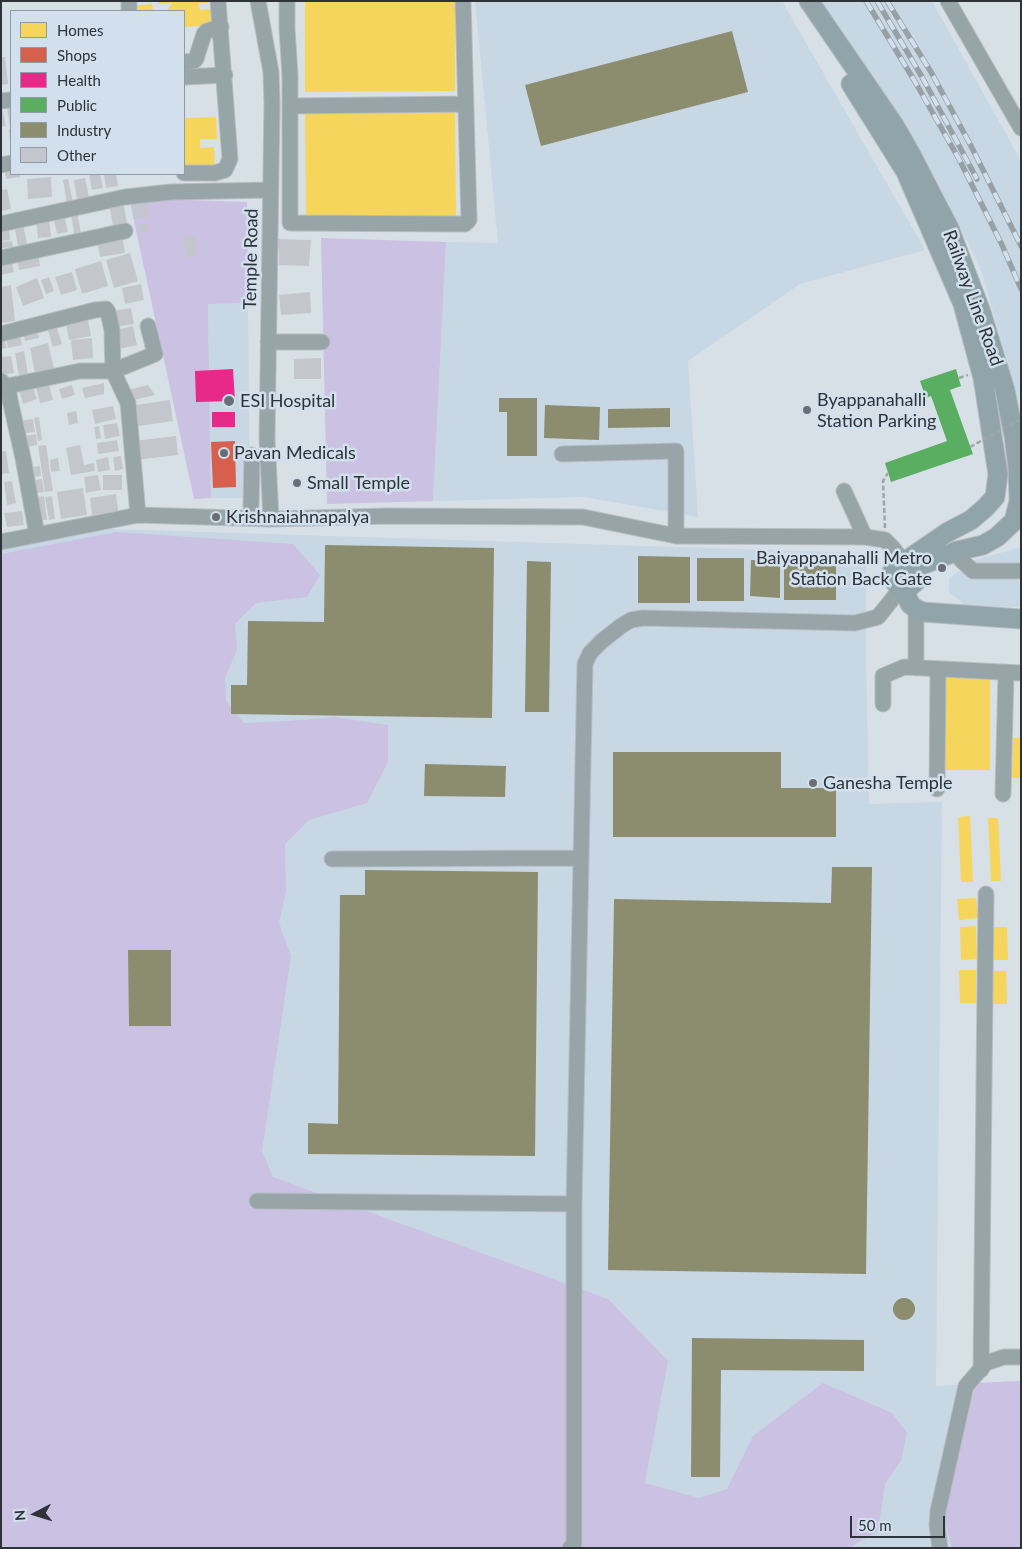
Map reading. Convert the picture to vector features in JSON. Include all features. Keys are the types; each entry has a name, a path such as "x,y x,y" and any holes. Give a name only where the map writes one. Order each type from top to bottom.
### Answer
{"main road":[{"name":"Railway Line Road","path":"795,1 833,54 906,172 963,304 983,378 998,474 995,496 971,520 948,532 909,562"},
{"name":"Railway Line Road","path":"809,1 894,125 949,228 981,312 1005,390 1014,436 1018,467 1019,501 1014,521 997,537 983,545 909,562"},
{"path":"909,562 918,572 917,580 914,584 904,587 910,604 916,609 923,612 1021,619"}],"street":[{"path":"185,173 215,173 225,170 230,159 218,1"},
{"name":"Temple Road","path":"258,1 271,76 267,438 271,513"},
{"path":"279,1 280,18 287,29"},
{"path":"288,1 290,223 465,224 469,220 464,1"},
{"path":"948,1 1021,128"},
{"path":"185,62 196,59 204,34 207,31 221,27"},
{"path":"185,77 225,75"},
{"path":"271,76 287,79 290,75"},
{"path":"290,106 465,104"},
{"path":"1,224 125,197 171,192 270,190"},
{"path":"1,258 125,230"},
{"path":"1,334 95,310 106,309 112,330 113,371 128,403 138,515"},
{"path":"37,535 23,458 5,383 80,371 113,371 155,354 148,326"},
{"path":"268,342 322,342"},
{"path":"562,454 676,451 676,536"},
{"path":"251,507 252,455"},
{"path":"844,491 865,537"},
{"path":"224,508 251,507 271,513"},
{"path":"1,542 138,515 271,513 583,517 676,536 865,537 885,540 909,562"},
{"path":"957,551 961,560 973,572 1021,571"},
{"path":"570,1548 574,1544 574,1204 585,664 590,653 602,641 631,620 643,618 855,623 878,617 904,587"},
{"path":"916,609 916,668"},
{"path":"883,704 883,676 904,667 1013,673 1003,794"},
{"path":"937,789 938,669"},
{"path":"332,858 581,858"},
{"path":"980,1370 986,894"},
{"path":"257,1201 574,1204"},
{"path":"940,1548 937,1525 940,1502 966,1386 986,1363 1004,1357 1021,1357"}],"path":[{"path":"970,446 1021,419"},
{"path":"885,540 883,481 888,473"}],"shaded area":[{"path":"475,1 782,1 925,250 800,284 688,361 698,517 584,497 433,501 446,242 498,243"},
{"path":"820,1 932,1 1021,161 1021,408 980,267 938,183 898,115"},
{"path":"129,198 247,202 248,303 208,304 211,498 194,499"},
{"path":"321,238 446,242 433,501 327,504"},
{"name":"ESI Hospital","path":"248,303 250,498 211,498 208,304"},
{"path":"110,529 866,553 869,804 942,802 936,1386 1021,1381 1021,1548 1,1548 1,550"},
{"path":"117,532 293,544 320,575 307,597 256,603 235,624 237,650 225,678 226,701 244,723 335,717 388,725 388,762 367,803 309,820 285,844 286,892 279,923 291,956 262,1151 273,1177 608,1299 668,1361 645,1483 699,1498 727,1489 753,1436 823,1383 892,1413 907,1433 901,1460 885,1484 878,1531 849,1548 1,1548 1,554"},
{"path":"1021,547 1021,607 966,606 949,592 949,578 975,560"},
{"path":"1021,1381 1021,1548 952,1548 944,1517 976,1383"}],"building: Homes":[{"path":"158,1 208,1 208,3 199,3 200,10 212,9 213,25 185,27 185,10 168,10 172,3 159,4"},
{"path":"305,1 455,1 455,91 305,92"},
{"path":"152,4 153,10 133,10 132,6"},
{"path":"305,112 455,112 456,216 306,217"},
{"path":"216,117 217,139 200,139 200,148 214,147 215,166 185,167 185,118"},
{"path":"943,677 990,677 990,770 943,770"},
{"path":"1013,738 1021,738 1021,778 1012,778"},
{"path":"970,816 973,882 961,882 958,817"},
{"path":"988,818 998,818 1001,881 991,881"},
{"path":"976,898 978,918 959,920 957,899"},
{"path":"976,926 977,959 961,960 960,927"},
{"path":"991,927 1007,927 1008,960 992,960"},
{"path":"959,970 976,970 976,1003 960,1003"},
{"path":"990,971 1006,971 1007,1004 991,1004"}],"building: Shops":[{"path":"235,441 236,487 213,488 211,442"}],"building: Health":[{"path":"233,369 235,401 196,402 195,371"},
{"path":"212,412 235,412 235,427 212,427"}],"building: Public":[{"path":"956,369 961,386 950,390 973,454 891,482 885,463 947,441 931,396 926,398 920,381"}],"building: Industry":[{"path":"732,31 748,92 541,146 525,85"},
{"path":"499,398 537,398 537,456 507,456 507,412 499,412"},
{"path":"545,405 600,407 599,440 544,438"},
{"path":"670,408 670,427 608,428 608,409"},
{"path":"325,545 494,548 492,718 231,714 231,685 247,685 248,621 324,622"},
{"path":"638,556 690,557 690,603 638,603"},
{"path":"697,558 744,558 744,601 697,601"},
{"path":"751,560 780,561 780,598 750,596"},
{"path":"527,561 551,562 549,712 525,712"},
{"path":"784,565 836,565 836,600 784,600"},
{"path":"613,752 781,752 781,788 836,788 836,837 613,837"},
{"path":"425,764 506,766 505,797 424,796"},
{"path":"832,867 872,867 866,1274 608,1270 614,899 831,903"},
{"path":"365,870 538,872 535,1156 308,1154 308,1123 338,1124 340,895 365,895"},
{"path":"128,950 171,950 171,1026 129,1026"},
{"path":"904,1298 912,1301 915,1309 912,1317 904,1320 896,1317 893,1309 896,1301"},
{"path":"692,1338 864,1340 864,1371 721,1370 720,1477 691,1477"}],"building: Other":[{"path":"1,57 5,57 8,84 1,85"},
{"path":"10,100 10,127 6,101"},
{"path":"1,103 6,126 1,127"},
{"path":"10,171 10,175 20,175 20,177 6,179 5,172"},
{"path":"89,175 100,175 103,188 92,190"},
{"path":"104,175 116,175 118,186 106,188"},
{"path":"51,177 52,197 28,199 27,179"},
{"path":"85,178 89,198 77,200 74,180"},
{"path":"68,179 73,202 67,203 63,180"},
{"path":"7,189 11,209 1,211 1,190"},
{"path":"123,200 127,224 113,226 109,202"},
{"path":"146,200 148,217 135,219 133,201"},
{"path":"77,211 81,233 74,234 71,213"},
{"path":"64,214 68,232 57,234 53,216"},
{"path":"49,218 51,237 38,238 36,219"},
{"path":"23,223 27,244 18,246 14,225"},
{"path":"139,224 147,224 148,232 139,233"},
{"path":"9,225 10,240 1,241 1,226"},
{"path":"122,235 125,253 100,257 97,239"},
{"path":"184,235 195,235 196,256 186,257"},
{"path":"273,239 311,240 309,266 279,265 279,249 272,248"},
{"path":"12,241 13,247 1,248 1,242"},
{"path":"38,253 40,266 19,270 17,256"},
{"path":"130,253 138,281 114,288 106,260"},
{"path":"11,258 14,272 1,275 1,260"},
{"path":"101,261 108,286 82,294 75,269"},
{"path":"72,272 77,290 61,295 55,277"},
{"path":"49,277 54,291 46,294 41,280"},
{"path":"37,278 44,298 23,306 16,287"},
{"path":"141,284 144,300 125,304 122,288"},
{"path":"11,285 15,321 1,323 1,287"},
{"path":"310,292 311,313 281,315 279,295"},
{"path":"131,308 134,324 115,327 112,311"},
{"path":"87,315 91,336 69,340 65,318"},
{"path":"55,322 62,344 53,347 46,324"},
{"path":"36,326 39,338 25,341 22,330"},
{"path":"133,326 137,345 119,349 115,330"},
{"path":"19,331 22,345 8,348 5,334"},
{"path":"3,337 7,348 1,349 1,338"},
{"path":"92,338 93,358 73,360 71,340"},
{"path":"48,343 54,369 35,373 30,348"},
{"path":"24,351 28,374 19,376 15,353"},
{"path":"11,356 14,373 1,375 1,357"},
{"path":"321,358 321,379 294,379 294,359"},
{"path":"48,381 53,400 40,403 35,384"},
{"path":"31,383 37,399 23,404 18,387"},
{"path":"104,383 104,394 85,398 82,388"},
{"path":"72,385 75,395 62,399 59,389"},
{"path":"148,385 155,395 134,400 127,390"},
{"path":"170,400 173,421 132,427 129,406"},
{"path":"113,406 116,419 95,424 92,410"},
{"path":"76,411 78,423 69,425 67,413"},
{"path":"39,417 42,440 38,441 34,418"},
{"path":"33,419 35,432 19,434 17,421"},
{"path":"117,423 120,436 105,439 103,425"},
{"path":"99,426 101,438 96,439 94,427"},
{"path":"36,434 37,445 21,448 19,437"},
{"path":"176,436 178,455 135,460 133,441"},
{"path":"117,440 119,451 98,454 97,443"},
{"path":"46,445 53,491 45,492 38,446"},
{"path":"80,445 84,465 94,463 95,471 71,475 66,448"},
{"path":"1,451 6,451 9,473 1,474"},
{"path":"121,456 123,469 115,471 113,457"},
{"path":"108,457 110,470 98,472 96,460"},
{"path":"58,458 60,471 51,472 50,460"},
{"path":"40,466 41,476 27,478 26,468"},
{"path":"98,475 101,490 86,493 84,477"},
{"path":"103,475 122,475 122,490 103,490"},
{"path":"42,479 44,492 30,494 28,481"},
{"path":"12,481 16,503 7,505 4,482"},
{"path":"83,488 87,515 61,519 57,492"},
{"path":"116,494 118,511 92,515 90,498"},
{"path":"44,496 47,520 35,521 32,498"},
{"path":"52,496 55,519 49,520 45,497"},
{"path":"22,511 24,525 7,527 4,513"}],"railway":[{"path":"866,1 959,159 1002,245 1021,289"},
{"path":"877,1 922,77 977,179"},
{"path":"887,1 931,72 970,144 1021,246"}],"place":[{"name":"ESI Hospital","path":"229,401"},
{"name":"Byappanahalli Station Parking","path":"807,410"},
{"name":"Pavan Medicals","path":"224,453"},
{"name":"Small Temple","path":"297,483"},
{"name":"Krishnaiahnapalya","path":"216,517"},
{"name":"Baiyappanahalli Metro Station Back Gate","path":"942,568"},
{"name":"Ganesha Temple","path":"813,783"}]}
